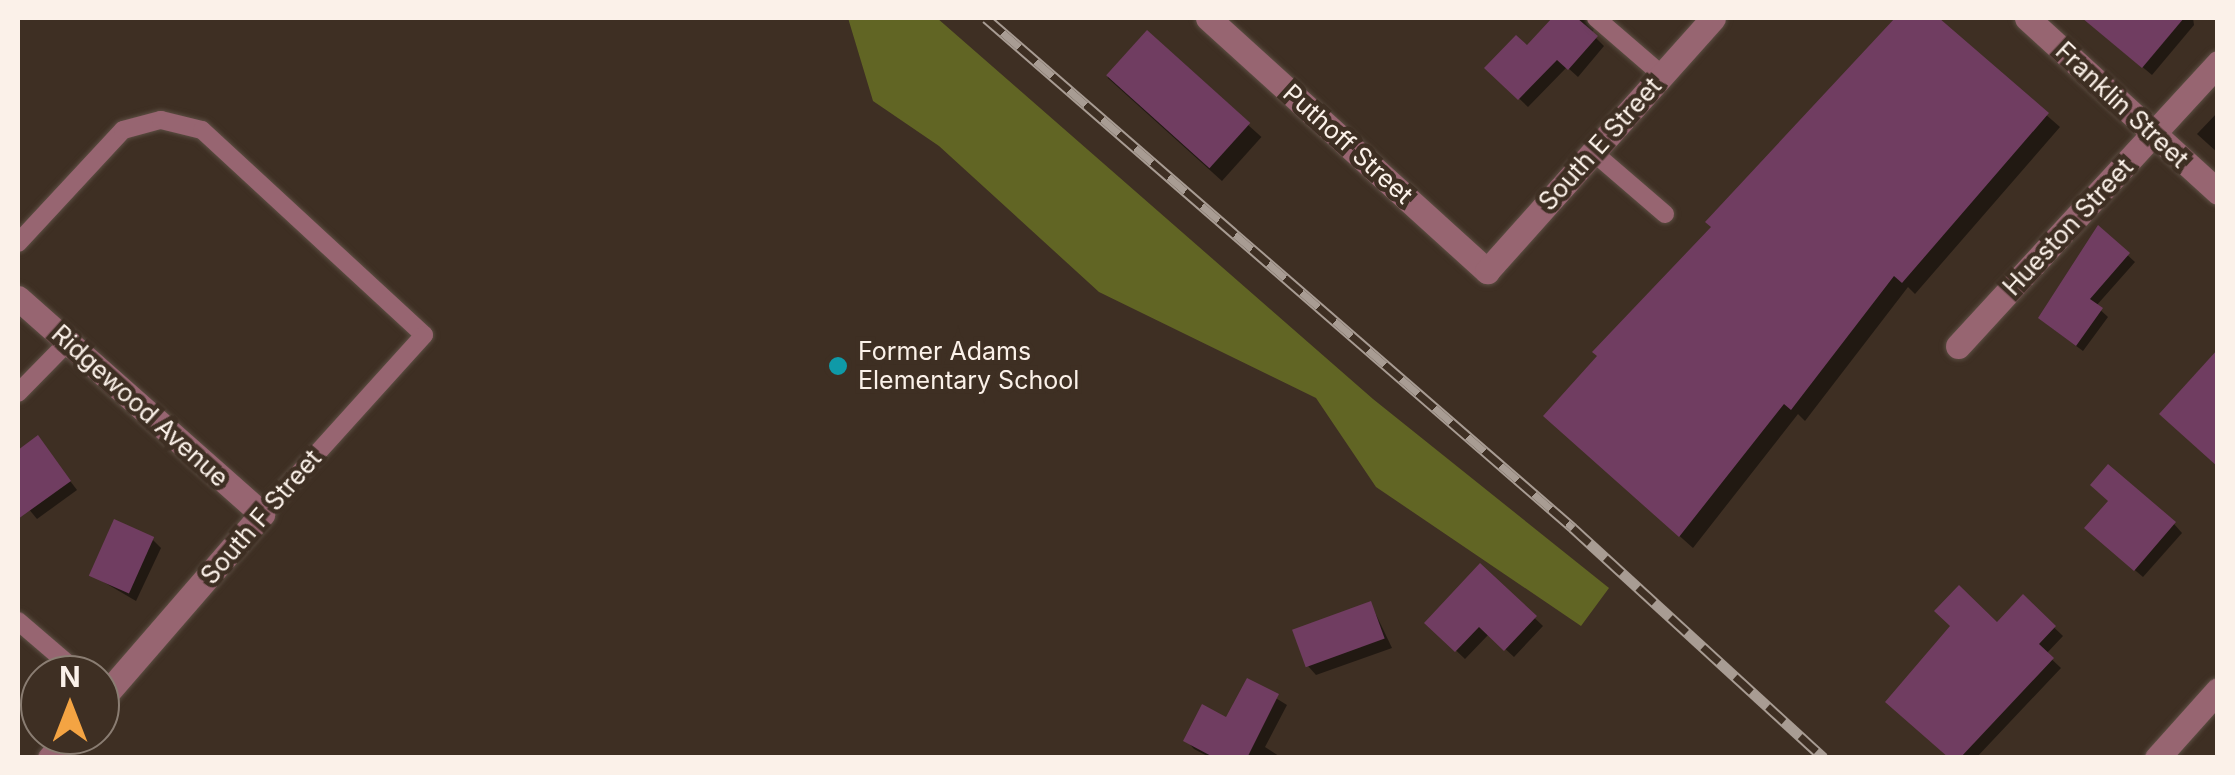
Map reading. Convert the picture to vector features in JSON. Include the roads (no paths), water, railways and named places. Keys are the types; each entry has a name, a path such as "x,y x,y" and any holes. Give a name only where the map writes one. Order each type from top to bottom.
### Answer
{"street":[{"name":"Puthoff Street","path":"1208,18 1488,270"},
{"name":"South E Street","path":"1488,270 1713,18"},
{"name":"Franklin Street","path":"2027,18 2218,192"},
{"name":"Hueston Street","path":"1958,346 2218,63"},
{"name":"Ridgewood Avenue","path":"18,298 262,514"},
{"name":"South F Street","path":"120,676 262,514"},
{"path":"2157,758 2218,690"}],"lane":[{"path":"1596,18 1662,75"},
{"name":"South F Street","path":"18,243 124,130 160,120 202,130 424,335 262,514"},
{"path":"1592,152 1665,214"},
{"path":"18,393 68,344"},
{"path":"18,621 58,655"}],"railway":[{"path":"986,18 1573,528 1824,758"}],"place":[{"name":"Former Adams Elementary School","path":"838,366"}]}
